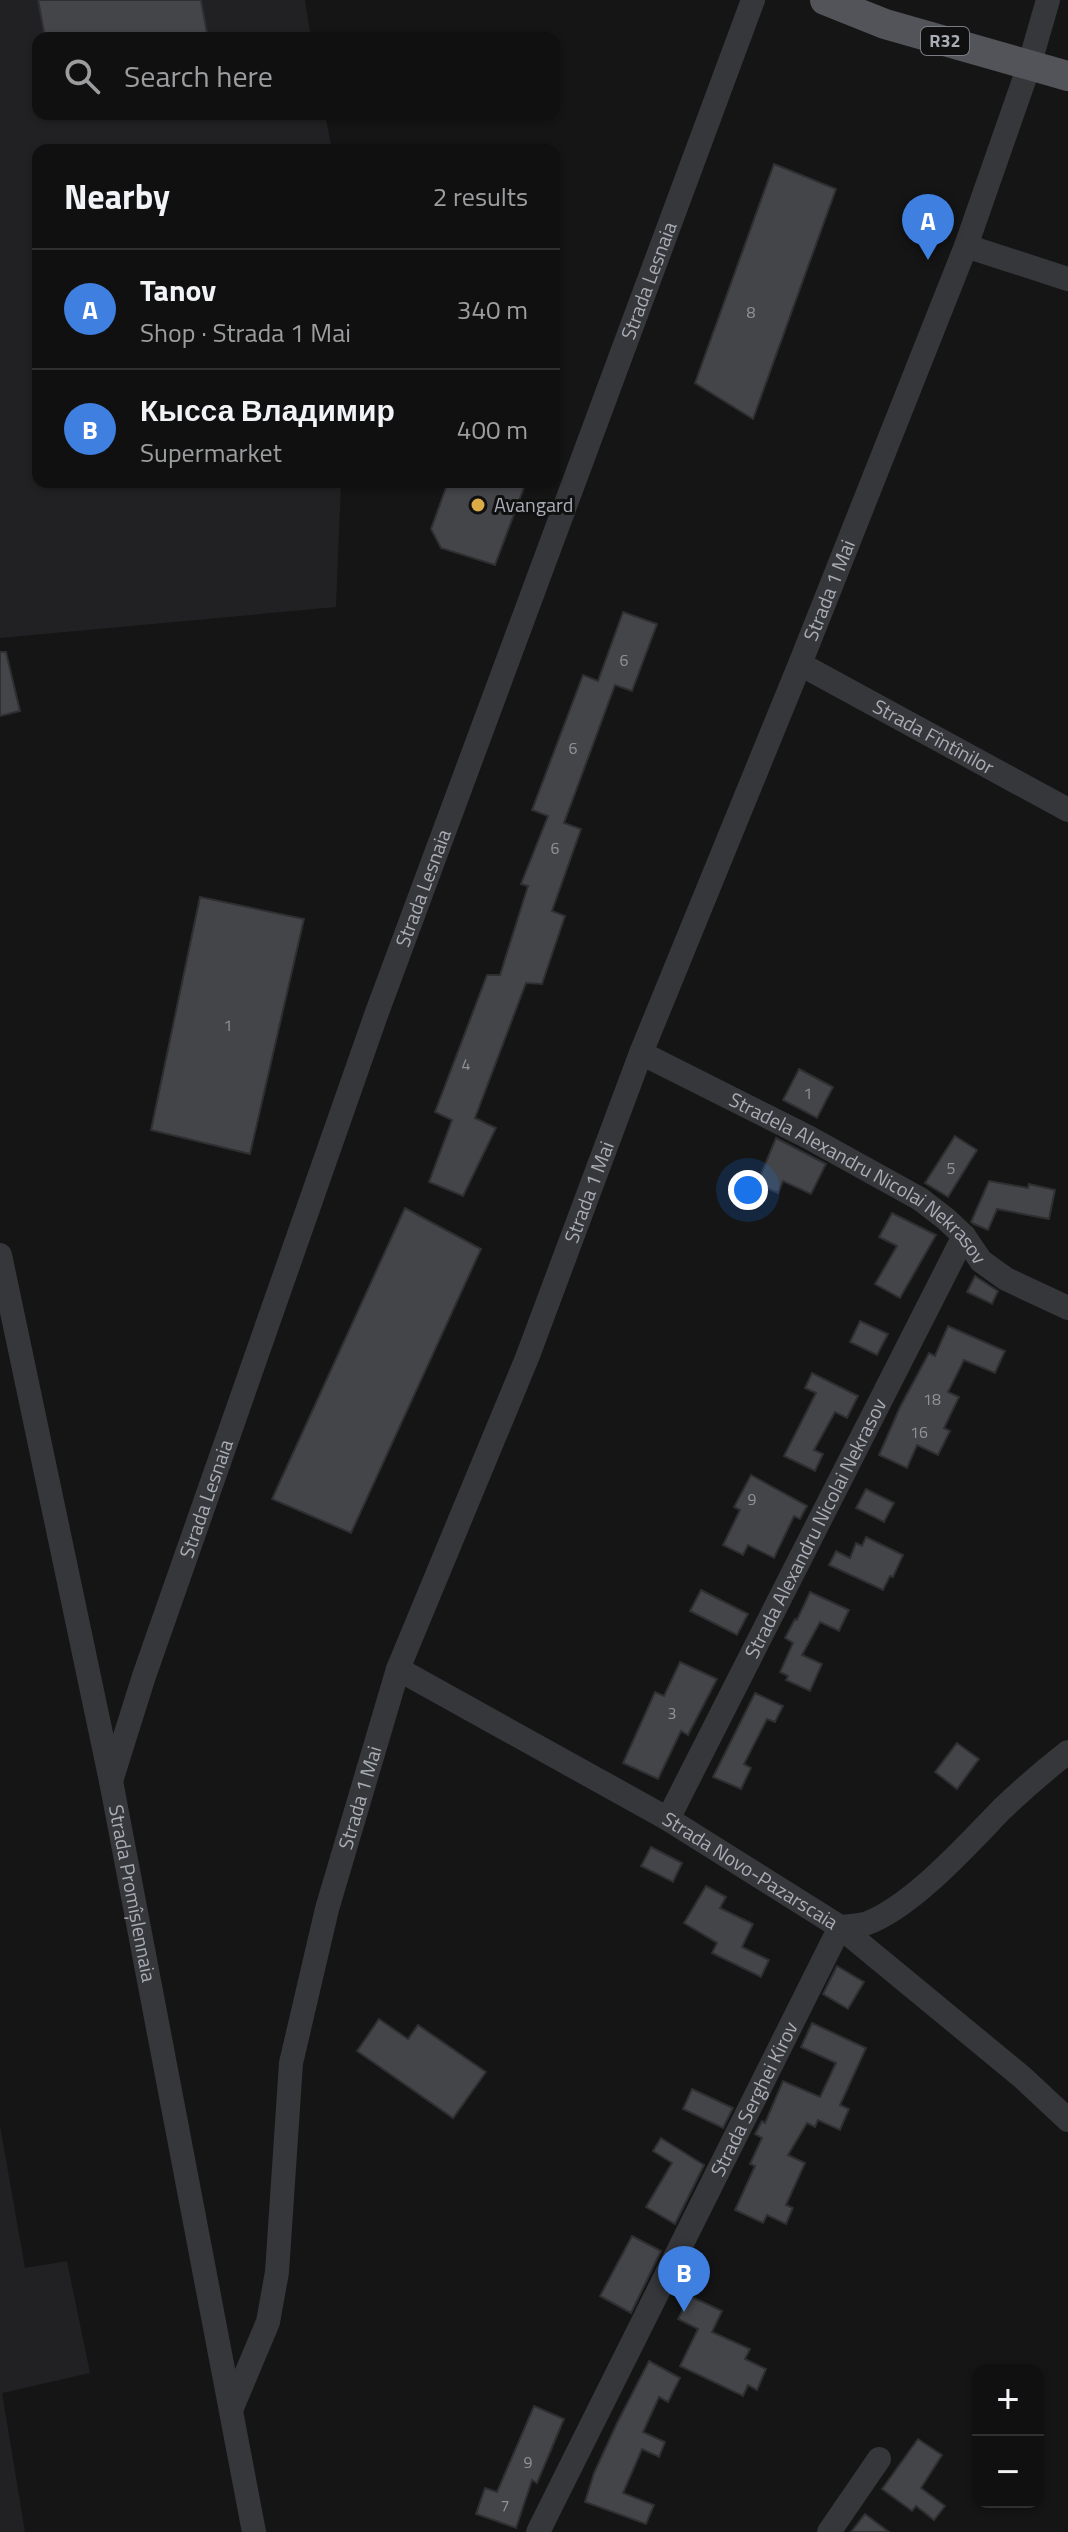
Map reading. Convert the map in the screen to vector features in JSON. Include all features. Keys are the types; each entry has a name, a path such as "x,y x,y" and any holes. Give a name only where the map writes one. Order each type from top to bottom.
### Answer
{"main road":[{"name":"R32","path":"825,0 885,24 1068,76"}],"street":[{"name":"Strada Lesnaia","path":"111,1781 144,1676 376,1015 753,0"},
{"name":"Strada 1 Mai","path":"231,2410 268,2322 277,2272 291,2063 327,1909 398,1669 527,1358 641,1053 966,246 1029,66 1048,0"},
{"path":"966,246 1068,279"},
{"name":"Strada Fîntînilor","path":"800,664 1068,810"},
{"name":"Stradela Alexandru Nicolai Nekrasov","path":"641,1053 808,1137 920,1199 964,1236 981,1261 1006,1279 1068,1308"},
{"name":"Strada Alexandru Nicolai Nekrasov","path":"668,1819 964,1236"},
{"name":"Strada Promîșlennaia","path":"0,1255 111,1781 254,2532"},
{"name":"Strada Novo-Pazarscaia","path":"398,1669 668,1819 840,1927 1022,2077 1068,2120"},
{"path":"840,1927 863,1924 884,1915 914,1892 961,1853 1040,1774 1068,1752"},
{"name":"Strada Serghei Kirov","path":"538,2532 840,1927"},
{"path":"829,2532 879,2459"}],"shaded area":[{"path":"0,0 305,0 310,32 32,32 32,120 326,120 331,144 32,144 32,488 341,488 336,607 0,638"},
{"path":"0,2126 25,2268 67,2261 90,2373 2,2393 25,2532 0,2532"}],"building":[{"path":"38,0 201,0 207,32 44,32"},
{"path":"774,164 836,189 753,419 695,383"},
{"name":"Avangard","path":"446,488 524,488 495,565 441,548 431,529"},
{"path":"623,612 657,624 632,691 615,685 564,823 581,829 552,911 565,916 542,984 526,983 475,1118 496,1128 463,1196 429,1182 452,1120 435,1112 487,975 500,975 528,886 521,884 548,816 532,810 583,675 598,681"},
{"path":"0,652 6,652 20,711 0,716"},
{"path":"200,897 304,919 250,1154 151,1130"},
{"path":"799,1069 833,1087 817,1118 783,1100"},
{"path":"955,1136 977,1150 948,1197 925,1183"},
{"path":"776,1138 826,1164 811,1194 783,1181 778,1193 757,1184"},
{"path":"989,1181 1028,1188 1029,1184 1055,1190 1049,1219 997,1209 988,1230 974,1224 971,1222"},
{"path":"405,1208 481,1249 351,1533 272,1499"},
{"path":"892,1213 936,1235 900,1298 875,1284 897,1246 879,1237"},
{"path":"975,1276 998,1291 992,1304 967,1292"},
{"path":"860,1321 888,1334 877,1355 850,1342"},
{"path":"948,1326 1005,1351 995,1373 964,1360 948,1392 959,1397 944,1428 950,1431 938,1455 917,1445 907,1468 879,1455 900,1407 929,1353 935,1356"},
{"path":"812,1373 858,1396 847,1418 835,1412 814,1450 823,1454 815,1471 784,1456 816,1393 805,1388"},
{"path":"751,1475 807,1506 800,1519 794,1516 774,1558 748,1545 743,1555 723,1545 740,1510 734,1507"},
{"path":"866,1489 894,1503 884,1522 856,1508"},
{"path":"866,1537 903,1555 883,1590 829,1565 836,1551 850,1558 856,1543 862,1546"},
{"path":"701,1590 748,1614 737,1635 690,1611"},
{"path":"810,1592 849,1610 839,1631 820,1622 802,1655 822,1664 810,1691 786,1680 788,1676 780,1672 793,1643 785,1638"},
{"path":"680,1662 717,1679 688,1735 681,1731 658,1779 623,1763 655,1692 664,1696"},
{"path":"755,1693 783,1706 775,1722 767,1719 744,1764 751,1768 741,1789 713,1777"},
{"path":"957,1743 979,1759 957,1789 935,1772"},
{"path":"651,1847 682,1863 673,1882 641,1866"},
{"path":"706,1886 726,1897 720,1908 753,1924 742,1947 769,1960 761,1977 712,1953 717,1943 684,1923"},
{"path":"837,1966 864,1982 848,2009 823,1994"},
{"path":"379,2019 408,2039 418,2025 486,2072 453,2118 357,2051"},
{"path":"812,2023 866,2048 840,2105 849,2109 840,2130 818,2120 815,2127 807,2123 788,2155 805,2163 786,2205 793,2208 786,2224 767,2215 763,2223 735,2210 755,2166 750,2164 762,2138 755,2134 762,2121 765,2123 783,2081 820,2097 836,2063 801,2047"},
{"path":"692,2089 733,2108 723,2128 683,2109"},
{"path":"661,2138 704,2165 675,2224 646,2207 672,2163 653,2151"},
{"path":"632,2236 661,2251 631,2313 600,2296"},
{"path":"690,2296 722,2311 712,2332 750,2349 745,2359 766,2369 757,2390 748,2385 743,2396 680,2366 698,2329 678,2319"},
{"path":"649,2361 680,2378 668,2402 659,2397 643,2432 665,2442 659,2457 642,2449 623,2493 654,2505 646,2524 585,2502 594,2473"},
{"path":"534,2406 564,2419 537,2483 532,2480 516,2528 476,2514 485,2488 497,2492"},
{"path":"918,2439 942,2455 921,2488 945,2506 934,2520 916,2506 912,2511 882,2489"},
{"path":"865,2514 889,2532 851,2532"}],"place":[{"name":"Tanov","path":"928,260"},
{"name":"Avangard","path":"478,505"},
{"name":"Кысса Владимир","path":"684,2312"}]}
